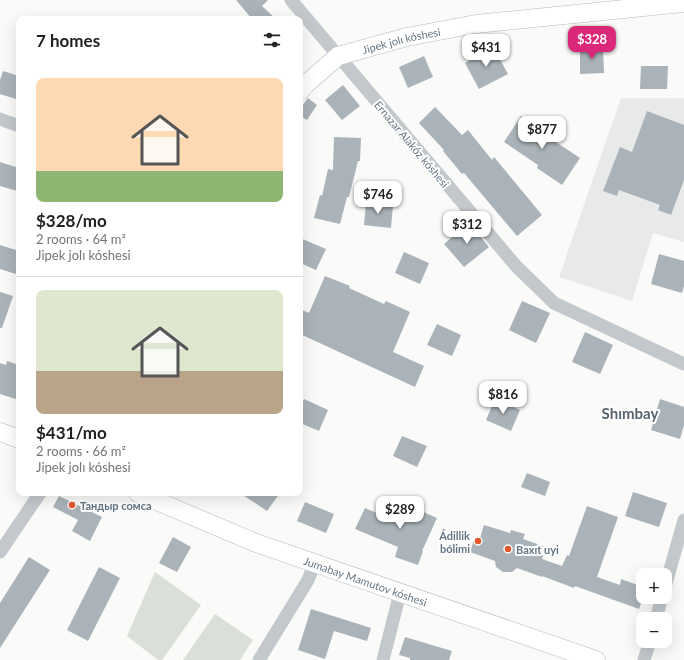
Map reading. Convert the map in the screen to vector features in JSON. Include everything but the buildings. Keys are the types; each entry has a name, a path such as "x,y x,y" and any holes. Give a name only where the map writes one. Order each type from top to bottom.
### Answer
{"street":[{"name":"Ernazar Alakóz kóshesi","path":"291,0 516,266 554,303 684,364"},
{"name":"Jipek jolı kóshesi","path":"303,87 338,56 407,37 476,24 684,3"},
{"path":"0,119 16,125"},
{"path":"0,432 16,438"},
{"path":"0,552 38,496"},
{"name":"Jumabay Mamutov kóshesi","path":"145,496 256,543 596,660"},
{"path":"670,568 684,520"},
{"path":"259,660 308,580 316,563"},
{"path":"383,660 400,593"},
{"path":"644,660 648,648"}],"shaded area":[{"path":"621,98 684,98 684,242 653,233 632,301 559,277"},
{"path":"155,572 201,605 162,660 158,660 127,636"},
{"path":"215,614 253,640 240,660 183,660"}],"place":[{"name":"Тандыр сомса","path":"72,505"},
{"name":"Ádillik bólimi","path":"478,541"},
{"name":"Baxıt uyi","path":"508,549"}],"district":[{"name":"Shımbay","path":"630,413"}]}
